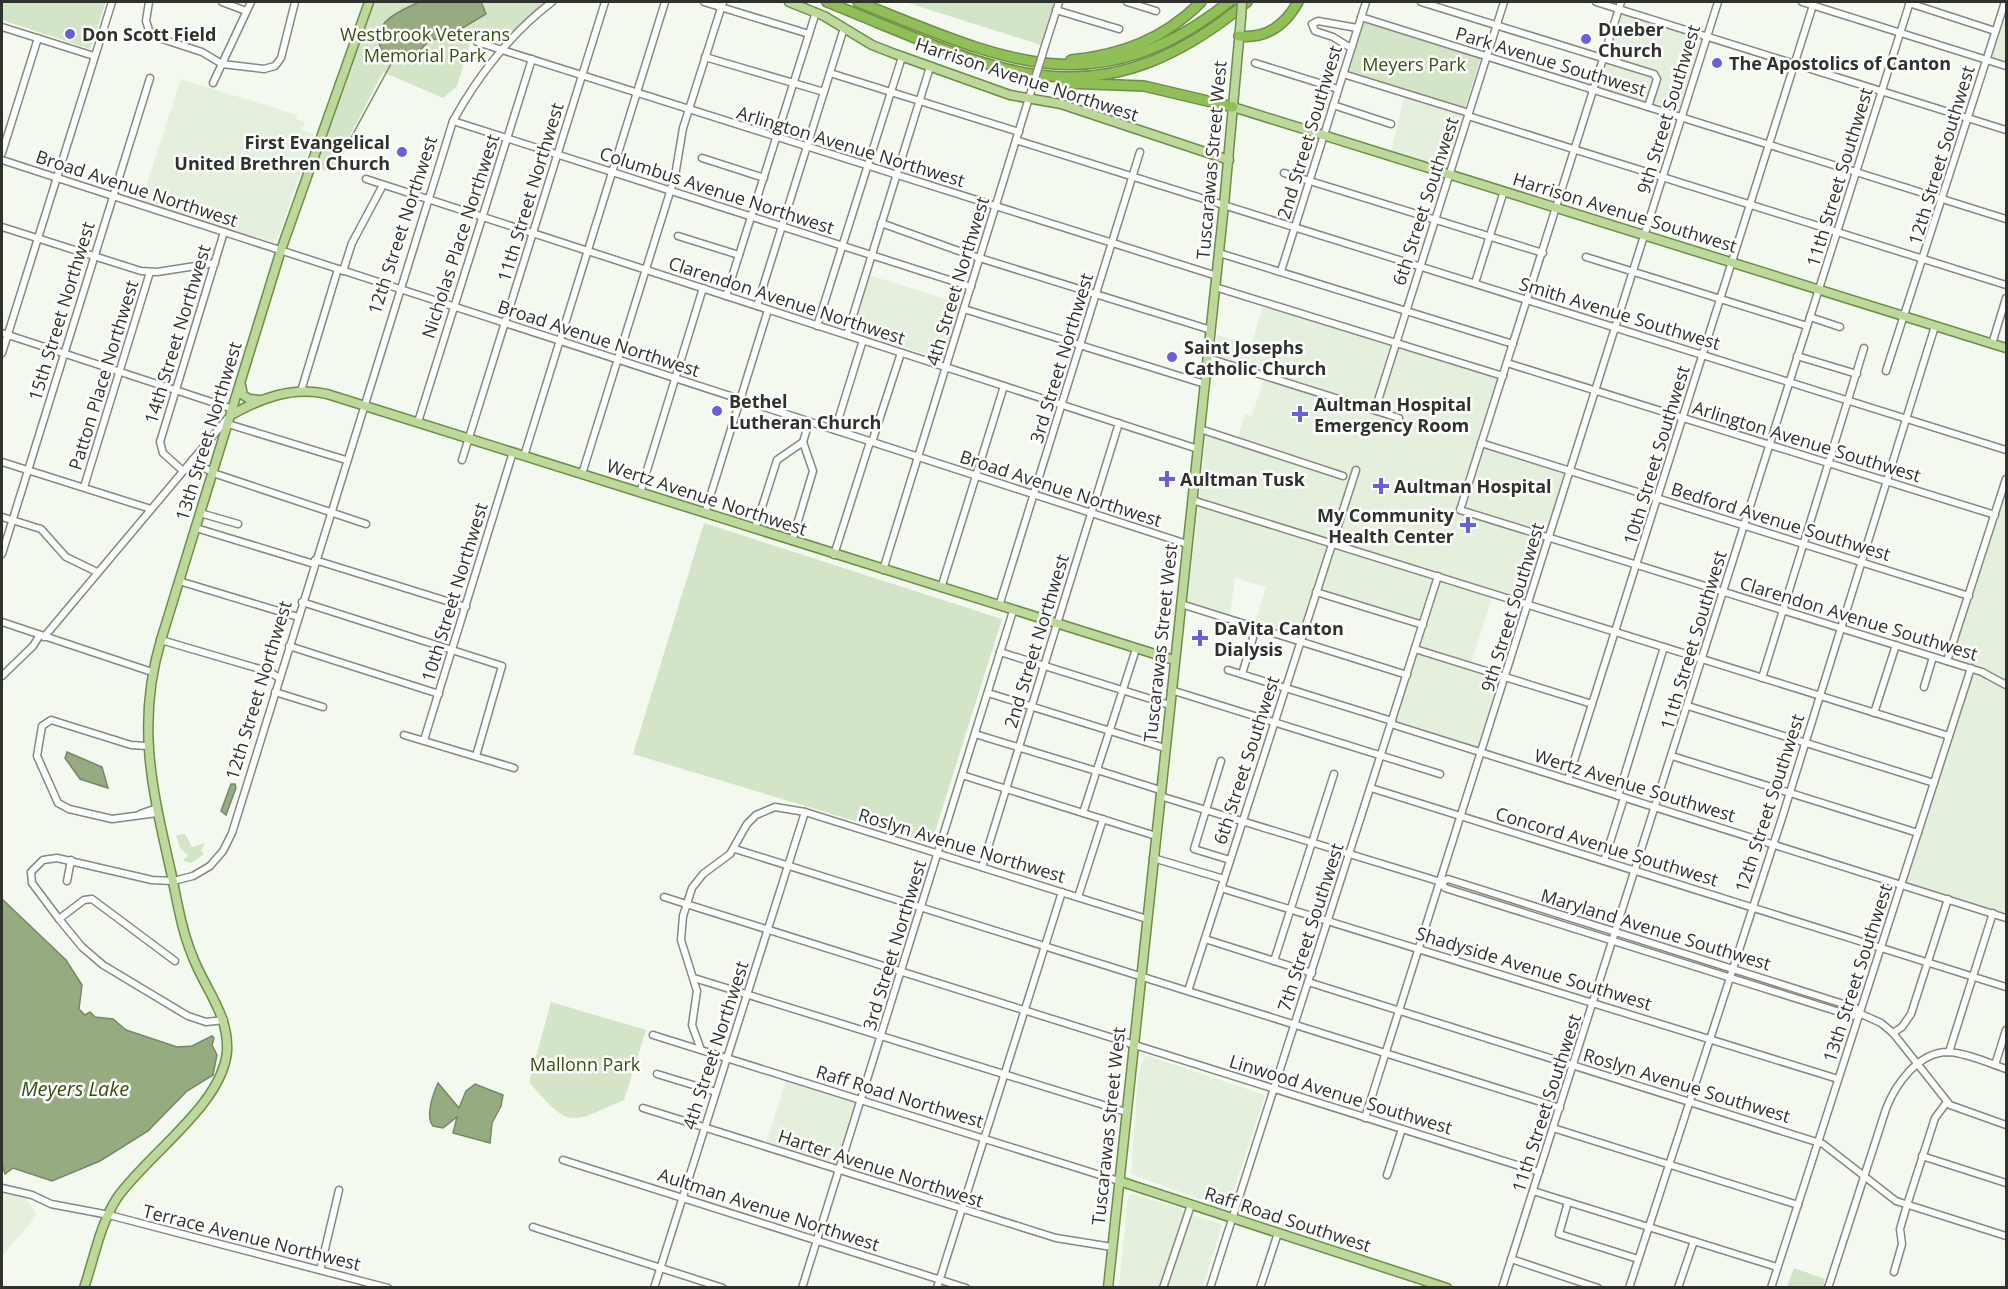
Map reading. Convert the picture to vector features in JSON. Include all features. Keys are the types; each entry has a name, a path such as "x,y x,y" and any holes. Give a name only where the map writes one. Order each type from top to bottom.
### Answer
{"highway":[{"path":"827,2 996,67 1034,75 1070,77 1109,74 1144,65 1179,50 1247,2"},
{"path":"858,2 994,54 1052,65 1109,62 1168,42 1200,23 1228,2"},
{"path":"994,54 1058,60 1113,54 1139,45 1166,31 1200,2"},
{"path":"1239,36 1257,36 1272,30 1285,20 1298,2"},
{"path":"951,51 964,61 1016,77 1078,84 1144,86 1233,107"}],"main road":[{"name":"13th Street Northwest","path":"173,881 157,810 147,746 147,709 152,672 281,250 369,2"},
{"name":"Harrison Avenue Northwest","path":"789,2 816,12 872,45 902,57 1010,95 1060,104 1229,160"},
{"name":"Tuscarawas Street West","path":"1107,1287 1217,276 1242,2"},
{"name":"Harrison Avenue Southwest","path":"1233,107 2007,348"},
{"path":"241,382 243,395 249,399 261,400"},
{"name":"Wertz Avenue Northwest","path":"231,416 261,400 301,391 327,393 834,555 1174,660"},
{"path":"84,1287 109,1215 129,1183 215,1087 226,1052 224,1020 192,955 173,881"},
{"name":"Raff Road Southwest","path":"1119,1181 1432,1285 1448,1287"}],"street":[{"path":"2,352 4,334 112,2"},
{"path":"149,2 146,18 151,33 162,40 202,52 222,64 261,69 275,66 282,54 295,2"},
{"path":"222,2 246,12"},
{"path":"213,83 251,2"},
{"name":"12th Street Northwest","path":"173,881 188,878 205,870 227,845 453,121 474,86 503,50 552,2"},
{"name":"11th Street Northwest","path":"462,460 605,2"},
{"path":"524,456 665,2"},
{"path":"704,2 722,4 809,34"},
{"name":"4th Street Northwest","path":"883,570 1059,2"},
{"path":"1127,2 1156,11"},
{"name":"2nd Street Southwest","path":"1281,271 1366,2"},
{"path":"1421,2 1656,75 1648,107"},
{"name":"6th Street Southwest","path":"1375,410 1504,2"},
{"path":"1596,2 2007,130"},
{"path":"1481,444 1621,2"},
{"name":"9th Street Southwest","path":"1365,1118 1718,2"},
{"path":"1802,2 1814,3 2007,66"},
{"path":"1909,2 1995,31"},
{"name":"11th Street Southwest","path":"1502,1287 1614,941 1909,2"},
{"name":"12th Street Southwest","path":"1886,371 2005,2"},
{"name":"10th Street Southwest","path":"1568,780 1814,3"},
{"path":"582,474 670,190 688,110 722,4"},
{"path":"1056,10 1119,29"},
{"path":"726,296 816,12"},
{"name":"Park Avenue Southwest","path":"1361,17 2007,219"},
{"path":"1351,48 1333,37 1313,30 1312,24 1316,21 1358,28"},
{"path":"2,27 94,56"},
{"path":"757,306 844,28"},
{"path":"2,153 38,38"},
{"name":"Arlington Avenue Northwest","path":"477,42 1217,276"},
{"path":"705,57 824,92"},
{"path":"817,326 902,57"},
{"name":"Nicholas Place Northwest","path":"418,422 532,59"},
{"path":"1255,63 1338,89"},
{"path":"847,335 930,67"},
{"path":"830,73 1019,132"},
{"path":"1343,74 2007,285"},
{"name":"15th Street Northwest","path":"2,554 150,78"},
{"path":"1333,105 1392,124"},
{"name":"Columbus Avenue Northwest","path":"453,121 971,287"},
{"name":"Smith Avenue Southwest","path":"1016,140 2007,450"},
{"name":"3rd Street Northwest","path":"999,606 1140,152"},
{"path":"702,158 764,177"},
{"name":"Broad Avenue Northwest","path":"2,160 1187,544"},
{"path":"1284,173 1543,253"},
{"name":"Clarendon Avenue Northwest","path":"366,179 1198,449"},
{"path":"301,391 341,270 352,243 383,185"},
{"path":"1475,283 1504,191"},
{"path":"881,223 980,258 1211,330"},
{"path":"2,227 150,272 214,263"},
{"name":"14th Street Northwest","path":"183,471 163,453 160,444 224,232"},
{"path":"678,236 740,255"},
{"path":"1219,253 1513,344"},
{"path":"1587,257 1807,326"},
{"name":"Patton Place Northwest","path":"84,487 150,272"},
{"path":"1215,286 1503,376"},
{"path":"640,493 703,288"},
{"path":"1992,344 2007,298"},
{"path":"964,309 1205,384"},
{"path":"705,513 768,310"},
{"path":"1810,317 1840,327"},
{"name":"12th Street Southwest","path":"1629,1287 1790,793 1935,326"},
{"path":"4,334 176,390 231,416 346,460"},
{"path":"835,430 863,340"},
{"path":"1762,678 1864,348"},
{"path":"834,555 901,353"},
{"path":"1797,356 1857,374"},
{"path":"1208,358 1399,418"},
{"name":"Arlington Avenue Southwest","path":"1507,363 1995,515"},
{"path":"941,588 1004,386"},
{"path":"2,676 42,636 231,416"},
{"path":"792,541 813,471 803,442 809,422"},
{"name":"2nd Street Northwest","path":"982,867 1119,423"},
{"path":"1200,429 1347,477"},
{"path":"756,529 777,460 803,442"},
{"name":"Bedford Avenue Southwest","path":"1481,444 1969,596"},
{"name":"Clarendon Avenue Southwest","path":"1481,444 1461,507 1637,566 1971,668 2007,685"},
{"name":"10th Street Northwest","path":"424,740 513,452"},
{"path":"192,460 213,473 366,524"},
{"path":"2,462 151,508"},
{"name":"6th Street Southwest","path":"1188,991 1316,592 1347,477 1357,467"},
{"path":"1947,661 2007,479"},
{"path":"1192,500 1949,736"},
{"path":"200,513 238,525"},
{"path":"2,517 46,532 66,557 98,572"},
{"path":"196,528 466,607"},
{"name":"7th Street Southwest","path":"1210,1287 1438,576"},
{"path":"179,581 298,617"},
{"path":"1316,592 1423,625"},
{"path":"302,602 502,667 476,756"},
{"path":"1180,604 1407,675"},
{"name":"3rd Street Northwest","path":"802,1287 1013,611"},
{"path":"2,622 152,672"},
{"path":"1242,674 1256,628"},
{"path":"161,640 270,672 279,678"},
{"path":"1874,712 1896,645"},
{"path":"289,646 439,694"},
{"path":"1604,861 1664,647"},
{"path":"1083,813 1136,649"},
{"path":"1415,649 1592,704"},
{"path":"1000,652 1170,705"},
{"path":"1924,687 1933,657"},
{"name":"13th Street Southwest","path":"1771,1287 1971,668"},
{"name":"Wertz Avenue Southwest","path":"1228,670 1482,753 2007,918"},
{"path":"1171,690 1440,774"},
{"path":"275,692 323,707"},
{"path":"988,693 1165,748"},
{"path":"1688,706 1934,783"},
{"path":"147,746 135,746 51,720 42,726 36,747 51,794 61,805 112,819 157,810"},
{"name":"Maryland Avenue Southwest","path":"975,734 1097,771 1206,810 1350,855 1441,882 1448,879 1856,1008 1859,1013 1881,1023 1893,1033 1947,1102 1962,1111 2007,1125"},
{"path":"404,735 514,768"},
{"path":"1672,756 1918,833"},
{"path":"1221,761 1194,849 1230,860"},
{"path":"1274,961 1334,774"},
{"path":"962,775 1156,836"},
{"name":"Concord Avenue Southwest","path":"1371,788 2007,987"},
{"name":"Roslyn Avenue Northwest","path":"735,849 751,819 768,808 782,807 805,812 1147,919"},
{"name":"4th Street Northwest","path":"654,1287 805,812"},
{"path":"1078,897 1103,819"},
{"path":"701,1050 692,1025 696,1000 694,978 681,940 686,905 699,879 735,849 1560,1108"},
{"path":"1153,858 1224,879"},
{"path":"173,881 152,880 71,860 46,859 37,864 30,874 33,886 58,919 82,947 103,965 157,999 203,1022 224,1020"},
{"path":"67,881 71,860"},
{"name":"Maryland Avenue Southwest","path":"1441,882 1445,888 1852,1016 1859,1013"},
{"name":"Shadyside Avenue Southwest","path":"1221,888 1838,1079"},
{"path":"937,1287 1062,892"},
{"name":"Linwood Avenue Southwest","path":"664,897 1539,1172"},
{"path":"58,919 90,898 176,961"},
{"path":"1893,1033 1909,1018 1948,899"},
{"path":"1949,1052 1993,913"},
{"path":"1205,939 1312,973"},
{"path":"694,978 1126,1112"},
{"name":"Roslyn Avenue Southwest","path":"1308,982 1818,1143 1832,1149 1891,1197 1907,1205 2007,1236"},
{"path":"1995,1065 2007,1030"},
{"name":"Raff Road Northwest","path":"653,1035 1119,1181"},
{"path":"1828,1287 1891,1096 1903,1078 1934,1055 1949,1052 2007,1069"},
{"path":"657,1074 716,1092"},
{"path":"1894,1272 1902,1244 1900,1229 1907,1205 1935,1118 1947,1102"},
{"name":"Harter Avenue Northwest","path":"643,1108 1068,1242 1112,1247"},
{"path":"1553,1128 1798,1205"},
{"path":"1388,1175 1402,1129"},
{"path":"1923,1156 2007,1183"},
{"name":"Aultman Avenue Northwest","path":"563,1160 966,1287"},
{"name":"Terrace Avenue Northwest","path":"2,1188 32,1195 51,1204 109,1215 388,1287"},
{"path":"320,1270 339,1190"},
{"path":"1533,1191 1778,1268"},
{"path":"1568,1202 1559,1234 1638,1258"},
{"path":"1163,1287 1191,1205"},
{"path":"533,1227 723,1287"},
{"path":"1260,1287 1278,1233"},
{"path":"1678,1287 1694,1241"},
{"path":"1511,1259 1598,1287"}],"shaded area":[{"path":"2006,2 2006,63 1989,58"},
{"path":"1621,14 1701,39 1678,114 1597,88"},
{"path":"181,79 297,115 296,119 305,122 302,130 314,134 277,239 273,242 141,202"},
{"path":"1404,97 1463,115 1446,170 1391,152"},
{"path":"869,275 961,304 943,360 852,330"},
{"name":"Aultman Hospital","path":"1263,305 1499,378 1477,445 1565,473 1525,601 1494,591 1471,663 1419,647 1426,624 1313,589 1297,637 1255,624 1266,587 1235,578 1230,615 1187,602 1206,437 1208,434 1236,443 1245,414 1252,416 1266,373 1214,356 1217,335 1251,345"},
{"path":"2006,486 2006,681 1992,671 1951,659"},
{"path":"1417,653 1500,679 1479,747 1396,721"},
{"path":"1970,673 1991,679 2006,690 2006,917 1903,884"},
{"path":"1145,1055 1265,1095 1230,1202 1222,1207 1131,1174 1138,1076"},
{"path":"786,1081 856,1103 836,1165 766,1143"},
{"path":"2,1193 26,1199 37,1215 2,1256"},
{"path":"1132,1194 1182,1209 1184,1215 1160,1287 1119,1288 1128,1196"},
{"path":"1192,1215 1222,1224 1203,1287 1166,1288"}],"green space":[{"name":"Don Scott Field","path":"2,2 106,2 90,49 2,20"},
{"name":"Westbrook Veterans Memorial Park","path":"374,2 544,2 503,41 474,31 457,86 443,98 383,72 331,172 315,168"},
{"path":"905,2 1055,2 1041,45"},
{"name":"Meyers Park","path":"1362,21 1481,57 1465,108 1347,72"},
{"path":"704,523 1002,619 931,844 633,754"},
{"path":"185,834 192,847 205,843 201,850 204,854 191,863 183,861 188,855 180,848 176,835"},
{"name":"Mallonn Park","path":"551,1002 646,1030 624,1100 580,1118 571,1118 554,1108 529,1082"},
{"path":"1794,1268 1825,1279 1823,1287 1787,1287"}],"water":[{"path":"419,2 481,2 486,14 459,30 428,42 417,53 394,63 389,61 381,49 379,39 383,24 396,13"},
{"path":"67,752 102,767 108,788 80,779 65,758"},
{"path":"231,784 235,784 236,788 226,815 221,811"},
{"name":"Meyers Lake","path":"2,899 66,960 82,985 79,1009 85,1015 90,1012 95,1017 113,1019 126,1030 177,1047 192,1046 212,1036 214,1038 212,1045 217,1055 213,1075 187,1091 148,1131 100,1161 52,1181 13,1168 5,1174 2,1164"},
{"path":"438,1083 459,1108 466,1091 475,1084 503,1095 501,1106 492,1123 490,1143 453,1133 457,1117 443,1128 433,1126 430,1111"}],"waterway":[{"path":"334,169 392,62"}],"place":[{"name":"Don Scott Field","path":"70,34"},
{"name":"Dueber Church","path":"1586,39"},
{"name":"The Apostolics of Canton","path":"1717,63"},
{"name":"First Evangelical United Brethren Church","path":"402,152"},
{"name":"Saint Josephs Catholic Church","path":"1172,357"},
{"name":"Bethel Lutheran Church","path":"717,411"},
{"name":"Aultman Hospital Emergency Room","path":"1300,414"},
{"name":"Aultman Tusk","path":"1167,479"},
{"name":"Aultman Hospital","path":"1381,486"},
{"name":"My Community Health Center","path":"1468,525"},
{"name":"DaVita Canton Dialysis","path":"1200,638"}]}
